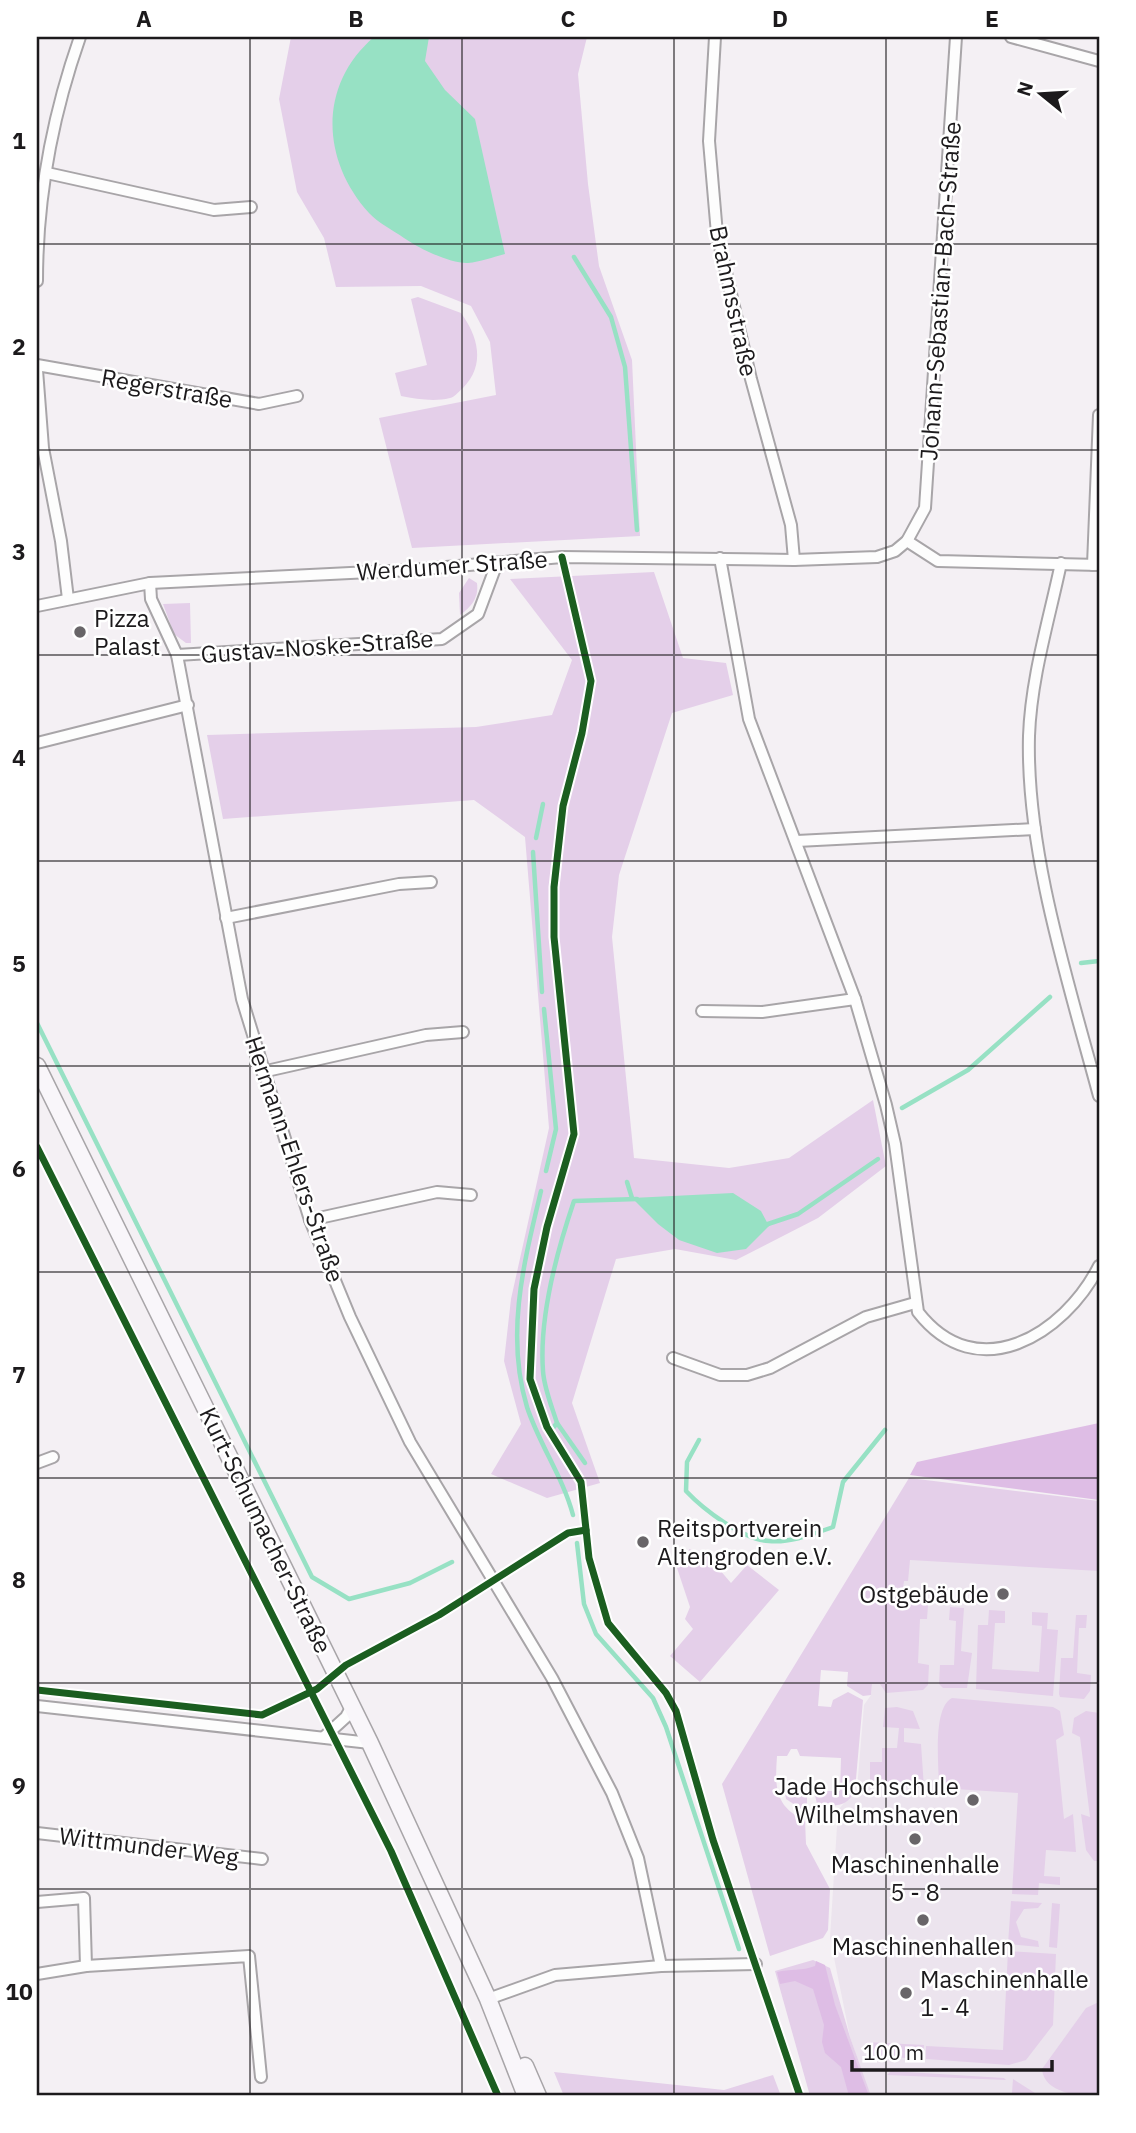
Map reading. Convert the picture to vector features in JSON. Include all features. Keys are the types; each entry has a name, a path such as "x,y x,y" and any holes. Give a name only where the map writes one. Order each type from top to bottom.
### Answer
{"street":[{"path":"37,281 47,173 62,90 80,37"},
{"name":"Brahmsstraße","path":"715,37 709,141 717,234 751,379 791,525 794,560"},
{"name":"Johann-Sebastian-Bach-Straße","path":"907,541 925,509 956,37"},
{"path":"1011,37 1099,61"},
{"path":"47,173 214,210 251,207"},
{"name":"Regerstraße","path":"37,365 259,404 298,396"},
{"path":"37,370 43,448 61,541 68,599"},
{"path":"907,541 938,561 1096,565 1099,415"},
{"name":"Werdumer Straße","path":"37,606 149,583 411,570 562,557 794,560 877,557 895,551 907,541"},
{"path":"720,558 749,719 855,999 895,1144 915,1303 926,1322 952,1341 979,1350 1006,1347 1028,1341 1064,1313 1099,1266"},
{"name":"Gustav-Noske-Straße","path":"177,655 442,639 478,614 497,563"},
{"path":"1061,563 1032,708 1030,749 1035,829 1074,1004 1099,1097"},
{"name":"Hermann-Ehlers-Straße","path":"149,583 151,599 177,655 242,999 262,1072 310,1220 350,1317 410,1442 552,1678 612,1793 638,1858 661,1966"},
{"path":"37,743 188,705"},
{"path":"797,841 1035,829"},
{"path":"226,918 399,884 431,882"},
{"path":"702,1012 762,1013 855,999"},
{"path":"262,1072 426,1035 463,1032"},
{"name":"Kurt-Schumacher-Straße","path":"37,1066 370,1743 488,1999 526,2096"},
{"path":"310,1220 437,1192 471,1195"},
{"path":"673,1358 720,1375 747,1375 770,1368 866,1317 915,1303"},
{"path":"37,1463 53,1457"},
{"path":"37,1706 370,1743"},
{"path":"324,1737 346,1717 352,1706"},
{"name":"Wittmunder Weg","path":"37,1833 262,1859"},
{"path":"37,1902 85,1898 86,1966"},
{"path":"37,1974 86,1966 249,1956 261,2077"},
{"path":"488,1999 555,1975 661,1966 756,1964"},
{"name":"Kurt-Schumacher-Straße","path":"504,2036 523,2060 538,2096"}],"shaded area":[{"path":"291,37 587,37 578,74 588,184 599,266 632,360 640,536 412,548 379,418 496,395 490,342 471,306 421,286 336,287 324,238 297,192 279,99"},
{"path":"374,37 429,37 425,61 445,90 475,119 505,254 468,263 435,255 377,220 353,192 335,147 332,123 335,100 343,77 356,56"},
{"path":"418,297 461,313 472,331 477,351 475,370 463,388 452,397 432,400 401,396 395,373 427,365 411,299"},
{"path":"654,572 683,658 726,663 733,695 672,713 619,875 612,937 634,1158 729,1168 789,1158 873,1100 886,1166 818,1218 736,1260 675,1249 616,1259 572,1403 600,1483 547,1498 491,1474 521,1424 504,1361 511,1299 549,1128 525,837 474,800 223,819 207,735 476,727 552,715 572,660 510,579"},
{"path":"469,578 477,583 477,593 471,605 460,615 459,593"},
{"path":"190,603 191,643 186,643 174,634 163,604"},
{"path":"733,1193 761,1211 769,1226 746,1249 717,1253 679,1240 632,1198"},
{"path":"1099,1423 1099,1500 910,1475 917,1462"},
{"path":"909,1478 1099,1501 1099,1571 910,1560 908,1581 904,1581 903,1588 888,1587 887,1592 907,1593 907,1603 928,1605 927,1619 920,1619 918,1663 929,1665 928,1685 923,1690 886,1693 880,1684 872,1684 871,1695 863,1696 847,1686 848,1672 821,1670 818,1706 831,1707 833,1700 848,1692 863,1700 855,1790 848,1801 840,1805 818,1808 814,1791 840,1791 841,1758 800,1756 797,1749 791,1749 787,1756 777,1756 777,1786 782,1802 787,1809 805,1820 806,1844 830,1889 828,1930 823,1938 770,1956 722,1784"},
{"name":"Jade Hochschule Wilhelmshaven","path":"1099,1526 1099,2096 870,2096 850,2037 830,1938 838,1810 857,1789 864,1705 871,1695 886,1532"},
{"path":"689,1549 707,1555 731,1583 747,1565 779,1590 700,1682 670,1656 693,1629 685,1619 690,1607 676,1565 687,1563"},
{"path":"950,1607 964,1608 961,1651 972,1653 967,1688 943,1688 939,1684 940,1665 954,1665 956,1621 949,1620"},
{"path":"989,1610 1005,1611 1005,1623 995,1623 992,1669 1039,1672 1042,1626 1032,1625 1032,1612 1048,1613 1047,1629 1058,1630 1053,1696 976,1689 978,1625 988,1625"},
{"path":"1076,1615 1087,1615 1086,1628 1079,1628 1077,1673 1091,1675 1090,1691 1084,1699 1060,1697 1059,1694 1061,1658 1073,1658"},
{"path":"952,1698 1053,1707 1060,1711 1064,1735 1056,1740 1064,1819 1073,1814 1076,1852 1046,1850 1044,1876 1060,1877 1060,1885 1039,1883 1038,1895 1012,1894 1018,1793 939,1788 939,1725 946,1704"},
{"path":"897,1707 913,1711 920,1729 904,1728 904,1742 921,1744 924,1788 870,1785 870,1762 882,1762 882,1748 897,1748 899,1728 883,1727 885,1708"},
{"path":"1086,1711 1099,1713 1099,1861 1094,1861 1086,1850 1081,1814 1090,1817 1080,1737 1072,1733 1074,1718"},
{"path":"784,1788 807,1791 807,1813 786,1799"},
{"path":"1011,1901 1042,1903 1038,1908 1024,1909 1016,1922 1021,1937 1038,1941 1039,1947 1008,1944"},
{"path":"1052,1903 1060,1904 1057,1948 1049,1947"},
{"path":"1008,1951 1056,1954 1053,2025 1026,2060 1009,2065 926,2059 926,2046 1003,2050"},
{"path":"813,1960 830,1968 871,2096 810,2096 775,1971"},
{"path":"816,1961 825,1965 835,2005 869,2096 849,2096 841,2067 825,2053 822,2042 824,2025 813,1989 795,1981 780,1984 777,1972 810,1968 815,1966"},
{"path":"1099,2002 1099,2096 1073,2094 1056,2089 1044,2077 1042,2069 1086,2008"},
{"path":"866,2042 924,2045 923,2059 874,2056"},
{"path":"891,2071 1004,2078 1006,2080 887,2075"},
{"path":"554,2072 724,2090 773,2075 781,2096 564,2096"},
{"path":"1013,2079 1035,2093 1012,2093"}],"waterway":[{"path":"574,257 611,317 625,367 637,530"},
{"path":"536,838 543,804"},
{"path":"533,852 542,992"},
{"path":"1081,963 1099,961"},
{"path":"902,1108 968,1070 1050,997"},
{"path":"544,1009 556,1129 546,1171"},
{"path":"37,1023 312,1577 349,1599 410,1583 452,1562"},
{"path":"765,1225 798,1214 878,1159"},
{"path":"627,1182 632,1198"},
{"path":"541,1191 519,1298 518,1352 527,1407 573,1515"},
{"path":"553,1428 557,1423 547,1391 542,1350 556,1263 574,1201 637,1199"},
{"path":"557,1423 585,1463"},
{"path":"699,1440 687,1462 686,1491 713,1514 747,1535 769,1541 785,1541 833,1527 843,1482 885,1430"},
{"path":"577,1543 584,1604 596,1634 653,1698 666,1727 739,1949"}],"cycle path":[{"path":"562,557 591,681 582,733 563,806 554,887 554,937 574,1134 547,1227 534,1289 530,1379 547,1427 581,1482 589,1558 608,1623 666,1693 676,1711 713,1840 800,2096"},
{"path":"37,1147 391,1851 498,2096"},
{"path":"37,1690 262,1715 317,1689 346,1665 439,1615 568,1533 586,1530"}],"place":[{"name":"Pizza Palast","path":"80,632"},
{"name":"Reitsportverein Altengroden e.V.","path":"643,1542"},
{"name":"Ostgebäude","path":"1003,1594"},
{"name":"Jade Hochschule Wilhelmshaven","path":"973,1800"},
{"name":"Maschinenhalle 5 - 8","path":"915,1839"},
{"name":"Maschinenhallen","path":"923,1920"},
{"name":"Maschinenhalle 1 - 4","path":"906,1993"}]}
